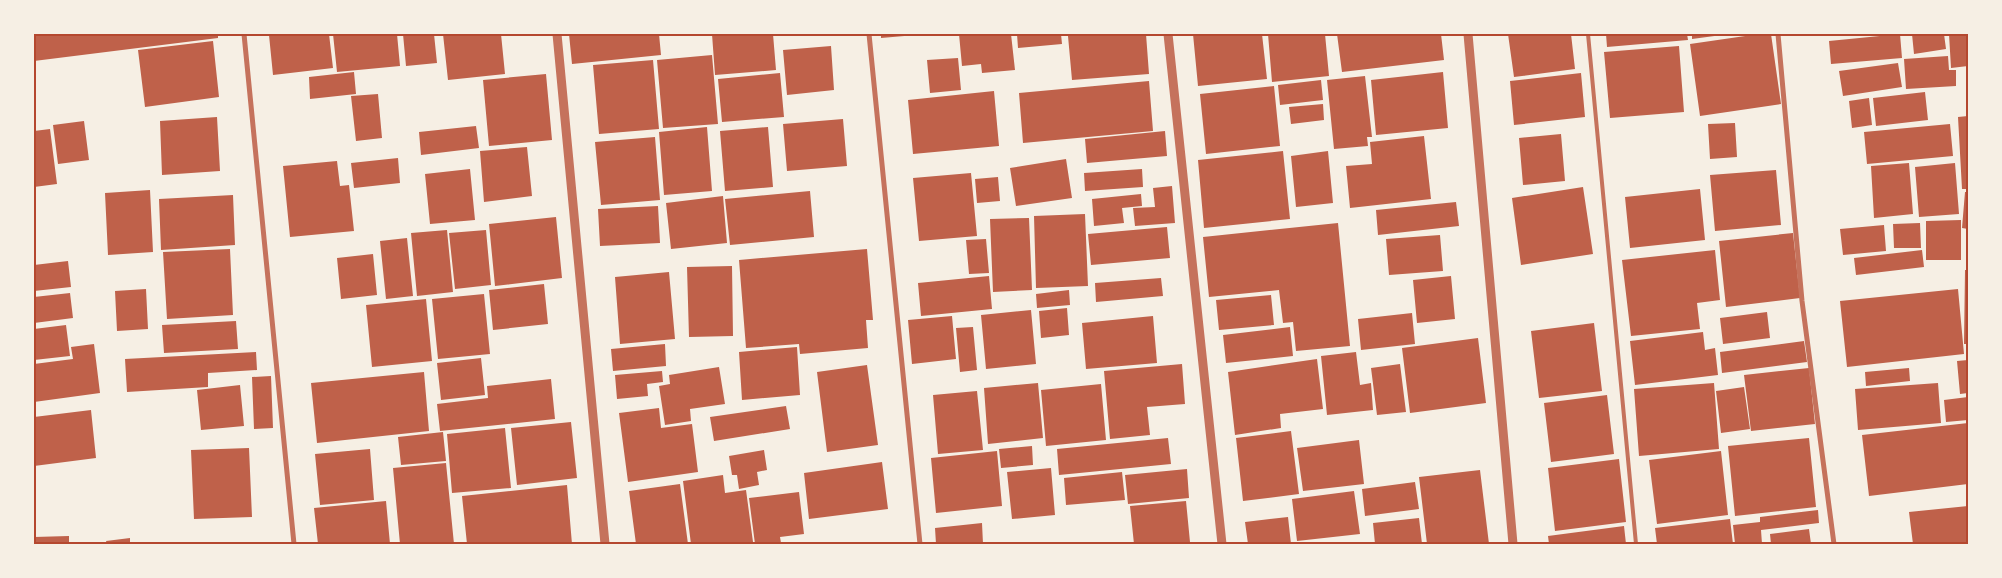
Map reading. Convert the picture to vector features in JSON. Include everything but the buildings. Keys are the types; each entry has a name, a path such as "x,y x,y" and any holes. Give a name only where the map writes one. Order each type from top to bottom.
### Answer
{"street":[{"path":"244,34 294,544"},
{"path":"557,34 605,544"},
{"path":"868,34 920,544"},
{"path":"1168,34 1222,544"},
{"path":"1468,34 1514,544"},
{"path":"1778,34 1802,302 1834,544"}],"lane":[{"path":"1588,34 1636,544"}]}
